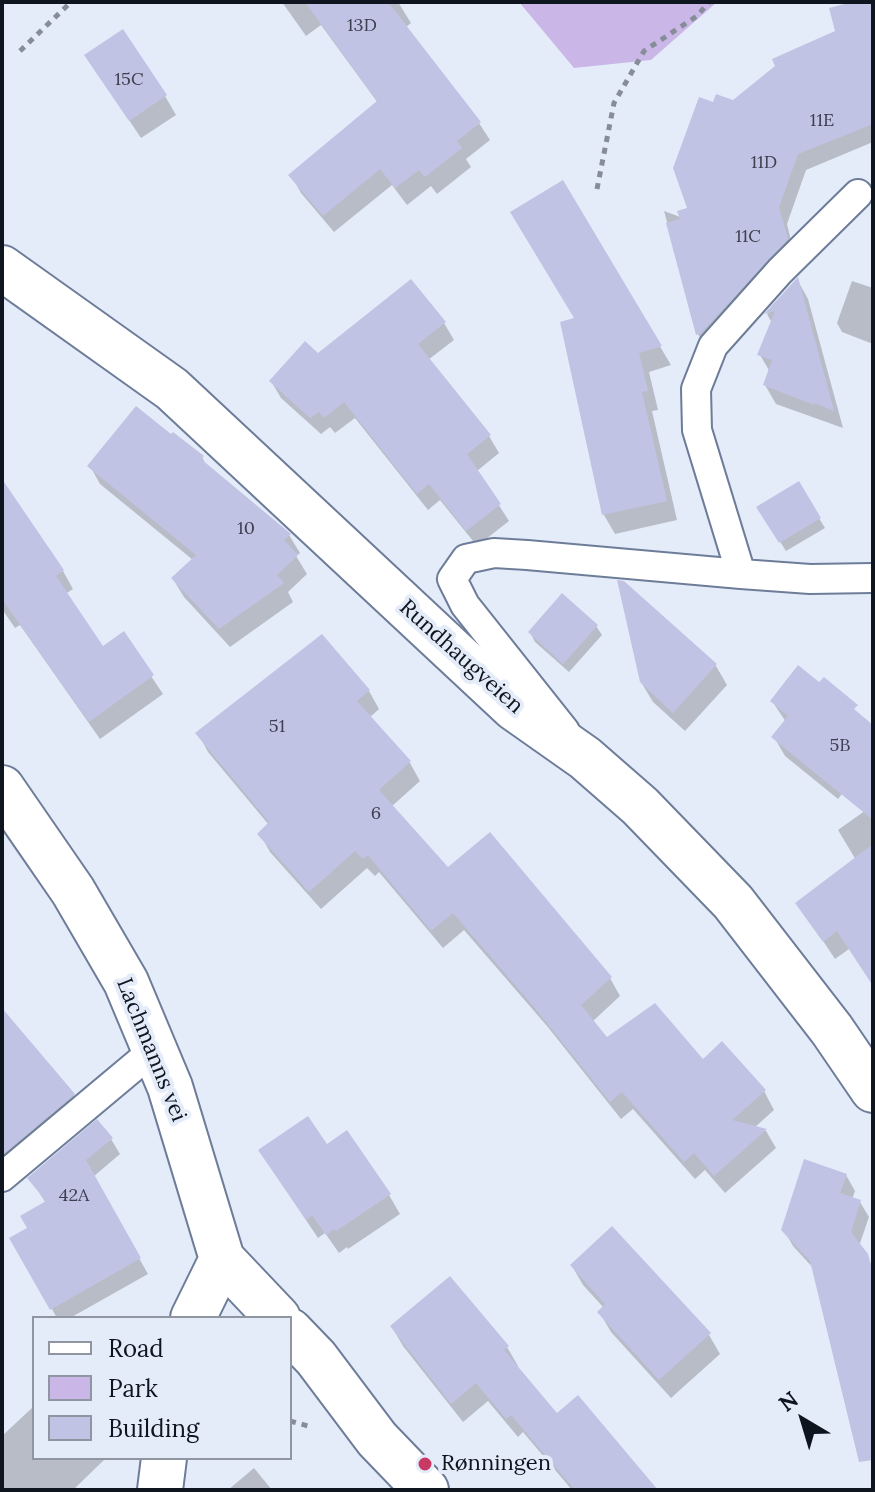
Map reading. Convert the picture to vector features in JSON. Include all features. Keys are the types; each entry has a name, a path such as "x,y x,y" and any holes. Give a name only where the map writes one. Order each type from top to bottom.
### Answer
{"street":[{"name":"Rundhaugveien","path":"2,268 172,389 514,708 585,758 640,806 733,902 832,1030 873,1090"},
{"name":"Lachmanns vei","path":"2,788 101,935 126,982 170,1087 222,1259 276,1316"},
{"path":"194,1316 222,1259"},
{"path":"292,1333 316,1358 377,1439 426,1490"},
{"path":"160,1490 164,1460"}],"lane":[{"path":"741,574 697,430 696,389 713,346 742,311 858,194"},
{"path":"585,758 465,605 452,579 466,559 494,553 810,579 873,578"},
{"path":"2,1177 155,1049"}],"path":[{"path":"20,51 71,2"},
{"path":"597,189 614,103 644,51 697,16 709,2"},
{"path":"292,1421 304,1424"}],"green space":[{"path":"519,2 717,2 651,60 574,68"}],"building":[{"path":"305,2 388,2 481,122 457,141 462,148 425,177 419,170 395,188 380,169 323,216 288,175 377,101"},
{"path":"852,2 873,2 873,124 798,154 779,207 788,239 696,335 666,223 680,219 677,211 687,208 673,168 699,97 713,102 716,94 733,100 775,66 772,59 835,31 829,8"},
{"path":"123,29 167,95 129,121 84,55"},
{"path":"563,180 662,346 639,353 648,391 642,392 667,501 602,515 560,322 574,318 510,212"},
{"path":"798,277 834,411 763,385 772,360 757,355 775,311 764,314"},
{"path":"411,279 446,322 418,344 491,435 467,454 501,504 466,531 429,484 417,494 344,402 324,418 319,412 310,418 269,381 305,341 318,353"},
{"path":"136,406 204,456 201,459 291,534 284,540 298,555 277,575 284,583 219,629 171,578 196,555 87,466"},
{"path":"2,479 64,570 56,576 103,646 124,631 154,675 89,722 2,599"},
{"path":"799,481 821,518 779,543 756,507"},
{"path":"617,580 624,581 717,664 673,713 640,682"},
{"path":"562,593 598,625 563,664 528,632"},
{"path":"322,634 370,690 357,701 411,761 379,790 448,867 490,832 612,977 581,1005 607,1037 655,1003 703,1059 722,1041 766,1090 732,1120 767,1129 714,1176 694,1153 684,1162 622,1092 610,1102 453,913 431,931 368,855 363,859 355,851 309,892 257,834 269,822 195,733"},
{"path":"798,665 819,682 824,677 858,705 854,709 873,725 873,820 771,737 788,716 770,701"},
{"path":"873,844 873,986 837,931 823,942 795,903"},
{"path":"2,1008 75,1094 5,1153 2,1149"},
{"path":"308,1116 327,1144 347,1130 391,1194 326,1235 312,1215 306,1220 258,1150"},
{"path":"97,1119 113,1138 86,1160 141,1258 50,1310 9,1238 27,1228 20,1216 46,1201 27,1178"},
{"path":"804,1159 847,1174 840,1193 861,1200 851,1232 868,1254 873,1273 873,1460 859,1462 810,1261 781,1230"},
{"path":"612,1226 711,1333 659,1380 597,1312 605,1304 570,1265"},
{"path":"450,1276 509,1346 504,1350 557,1413 578,1395 658,1490 575,1490 511,1415 506,1419 476,1383 451,1404 390,1326"}],"place":[{"name":"Rønningen","path":"425,1464"}]}
